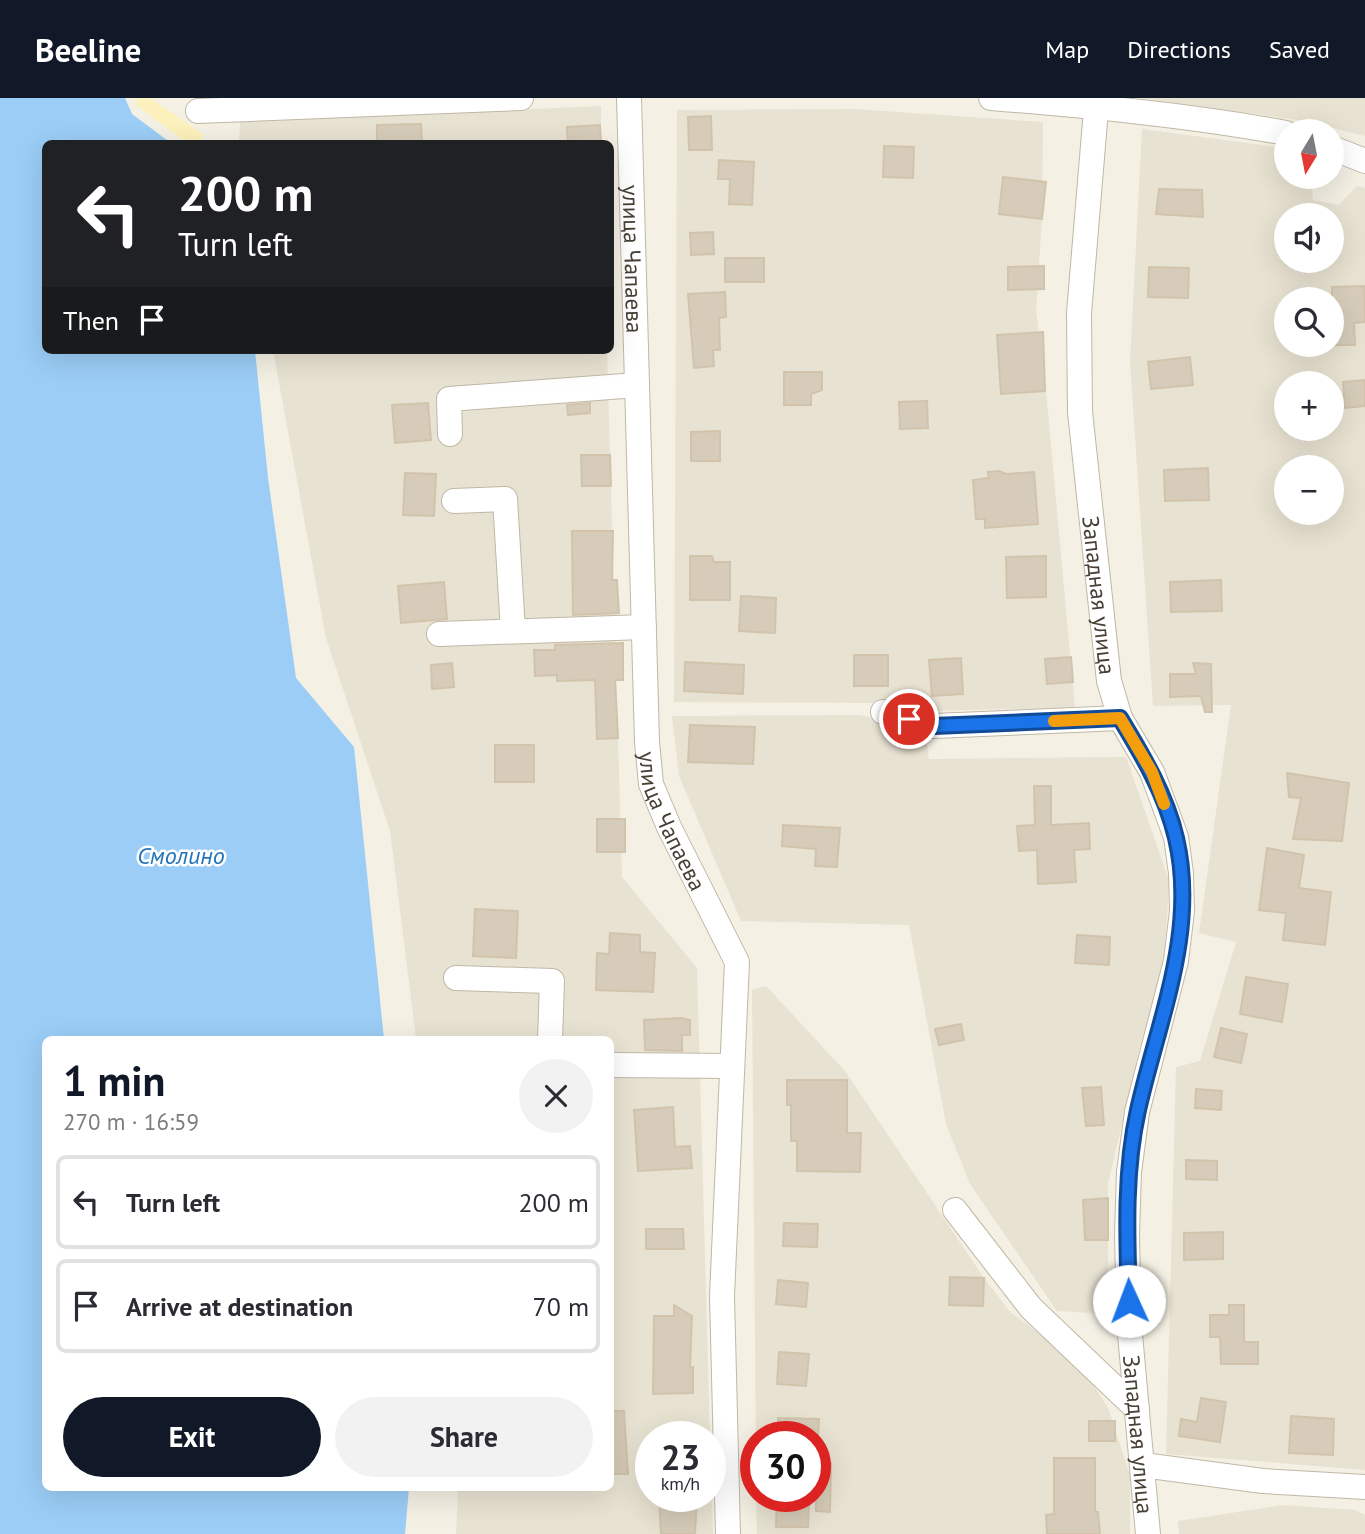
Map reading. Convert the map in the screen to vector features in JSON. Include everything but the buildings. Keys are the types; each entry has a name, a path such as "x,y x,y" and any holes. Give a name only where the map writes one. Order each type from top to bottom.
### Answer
{"street":[{"path":"198,111 521,98"},
{"name":"улица Чапаева","path":"629,98 647,742 651,785 669,827 737,962 722,1296 728,1534"},
{"path":"991,98 1096,102 1274,131"},
{"name":"Западная улица","path":"1096,102 1079,313 1080,412 1109,681 1120,718 1152,772 1176,837 1181,873 1182,911 1176,961 1137,1112 1129,1172 1129,1323 1148,1534"},
{"path":"1344,153 1365,161"},
{"path":"450,434 449,399 637,385"},
{"path":"454,501 505,499 513,631"},
{"path":"439,634 644,626"},
{"path":"883,712 934,726 1120,718"},
{"path":"456,978 552,981 550,1036"},
{"path":"614,1065 733,1066"},
{"path":"955,1210 1031,1308 1137,1409"},
{"path":"1143,1465 1263,1481 1365,1487"}],"shaded area":[{"path":"1141,98 1365,98 1365,136 1344,131 1344,119 1291,119"},
{"path":"601,106 601,140 239,140 240,122"},
{"path":"854,109 1043,122 1042,219 1036,311 1044,368 1075,708 916,711 889,703 674,702 677,110"},
{"path":"1142,129 1274,146 1274,189 1312,189 1313,200 1329,203 1274,203 1274,273 1344,273 1344,203 1341,203 1357,186 1365,188 1365,1470 1166,1454 1176,1067 1200,1061 1236,942 1199,933 1231,705 1153,706 1130,362"},
{"path":"274,354 607,354 622,877 697,968 710,1421 635,1421 635,1512 713,1512 713,1534 456,1534 458,1491 614,1491 614,1036 416,1036 390,831 326,638"},
{"path":"860,715 925,730 929,759 1126,757 1169,880 1164,970 1140,1046 1108,1184 1108,1314 1057,1311 970,1184 946,1124 909,925 741,921 679,776 672,716"},
{"path":"766,986 845,1071 984,1278 1010,1312 1080,1363 1109,1410 1130,1475 1130,1534 757,1534 756,1512 831,1512 831,1421 756,1421 752,990"},
{"path":"1283,1505 1355,1510 1365,1515 1365,1534 1179,1534 1178,1521"}],"sand":[{"path":"138,98 150,98 204,135 200,140 183,140 135,104"}],"water":[{"name":"Смолино","path":"0,98 125,98 132,114 167,140 42,140 42,354 255,354 268,478 296,678 354,747 384,1036 42,1036 42,1491 409,1491 405,1534 0,1534"}],"slow traffic":[{"path":"1054,721 1120,718 1152,772 1164,804"}],"route":[{"path":"909,719 934,726 1120,718 1152,772 1176,837 1182,911 1176,961 1167,1003 1137,1112 1129,1172 1129,1301"}]}
